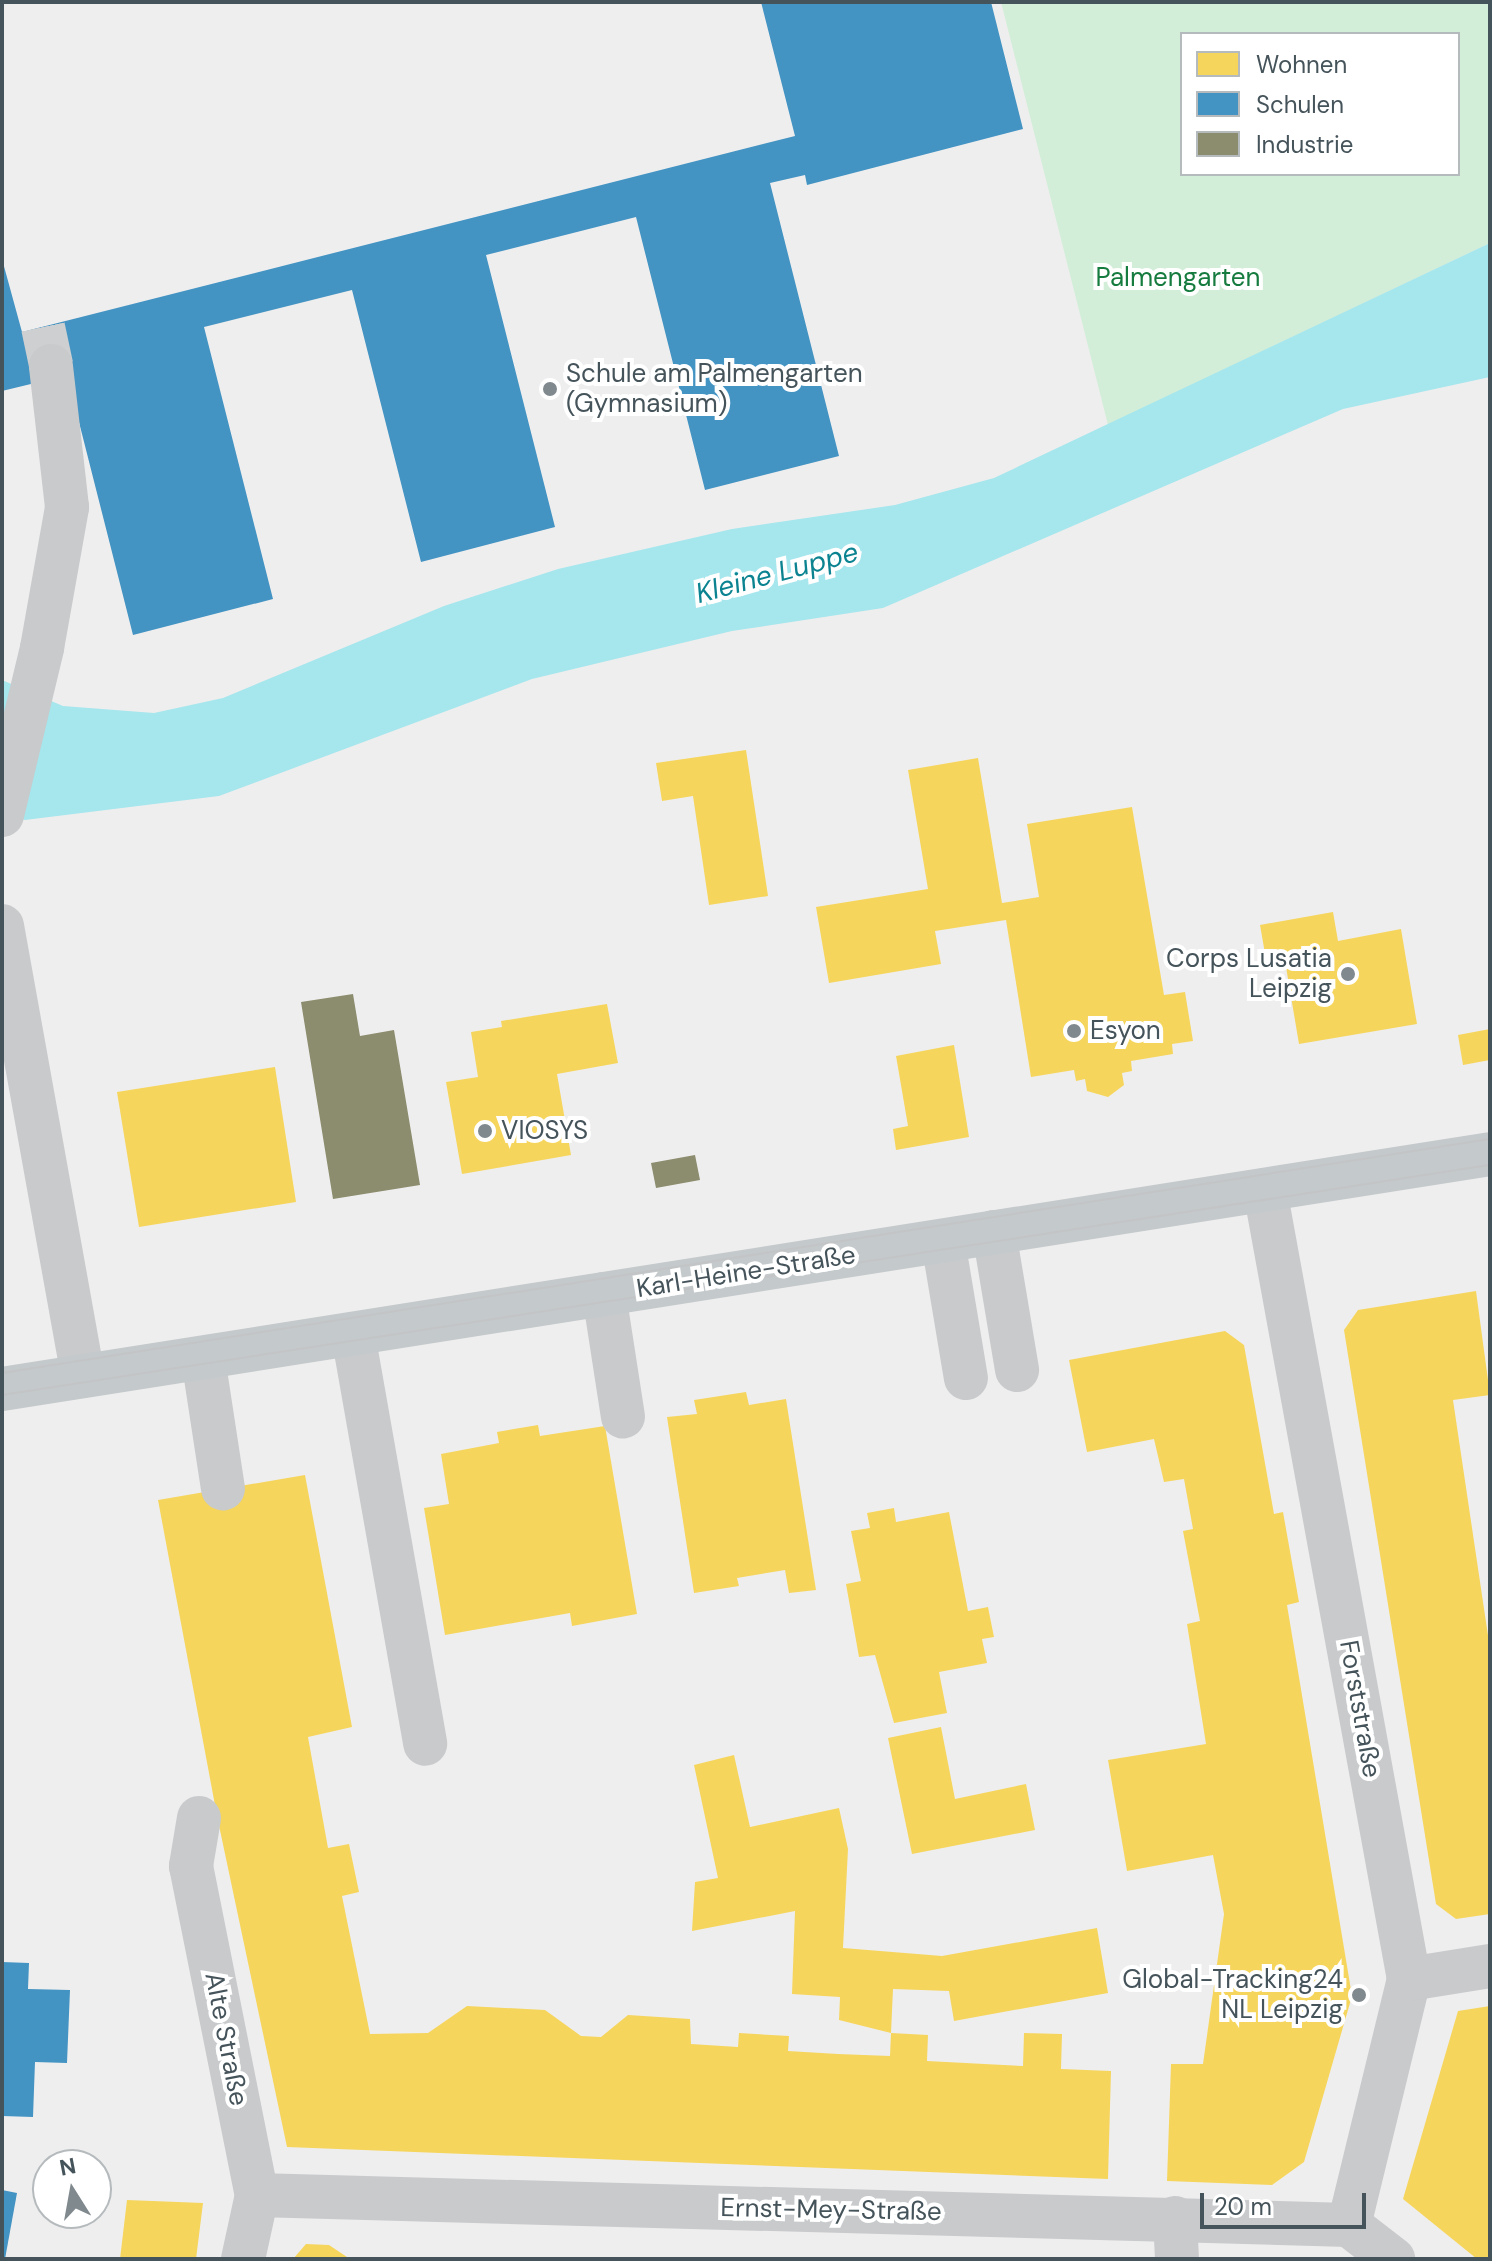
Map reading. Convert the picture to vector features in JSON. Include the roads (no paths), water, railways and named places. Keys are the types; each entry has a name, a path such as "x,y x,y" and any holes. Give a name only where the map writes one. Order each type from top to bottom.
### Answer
{"main road":[{"name":"Karl-Heine-Straße","path":"2,1389 1490,1154"}],"street":[{"path":"2,815 34,682 67,507 51,366"},
{"path":"2,926 83,1376"},
{"name":"Forststraße","path":"1265,1190 1409,1979 1349,2225"},
{"path":"994,1232 1017,1370"},
{"path":"943,1241 966,1378"},
{"path":"619,1292 637,1414"},
{"path":"353,1334 425,1744"},
{"path":"203,1358 223,1488"},
{"name":"Alte Straße","path":"199,1818 191,1866 257,2195 243,2259"},
{"path":"1409,1979 1490,1966"},
{"name":"Ernst-Mey-Straße","path":"257,2195 1176,2239 1349,2225"},
{"path":"1349,2225 1393,2259"}],"water":[{"name":"Kleine Luppe","path":"1490,243 1490,377 1343,409 883,608 732,631 532,679 219,796 25,820 2,814 2,680 63,706 154,713 223,698 444,606 558,569 732,529 895,505 994,478"}],"tunnel":[{"path":"43,327 51,366"}],"tram line":[{"path":"2,1373 1490,1139"},
{"path":"2,1395 1490,1165"}],"place":[{"name":"Schule am Palmengarten (Gymnasium)","path":"550,389"},
{"name":"Corps Lusatia Leipzig","path":"1348,974"},
{"name":"Esyon","path":"1074,1031"},
{"name":"VIOSYS","path":"485,1131"},
{"name":"Global-Tracking24 NL Leipzig","path":"1359,1995"}],"park label":[{"name":"Palmengarten","path":"1178,278"}]}
